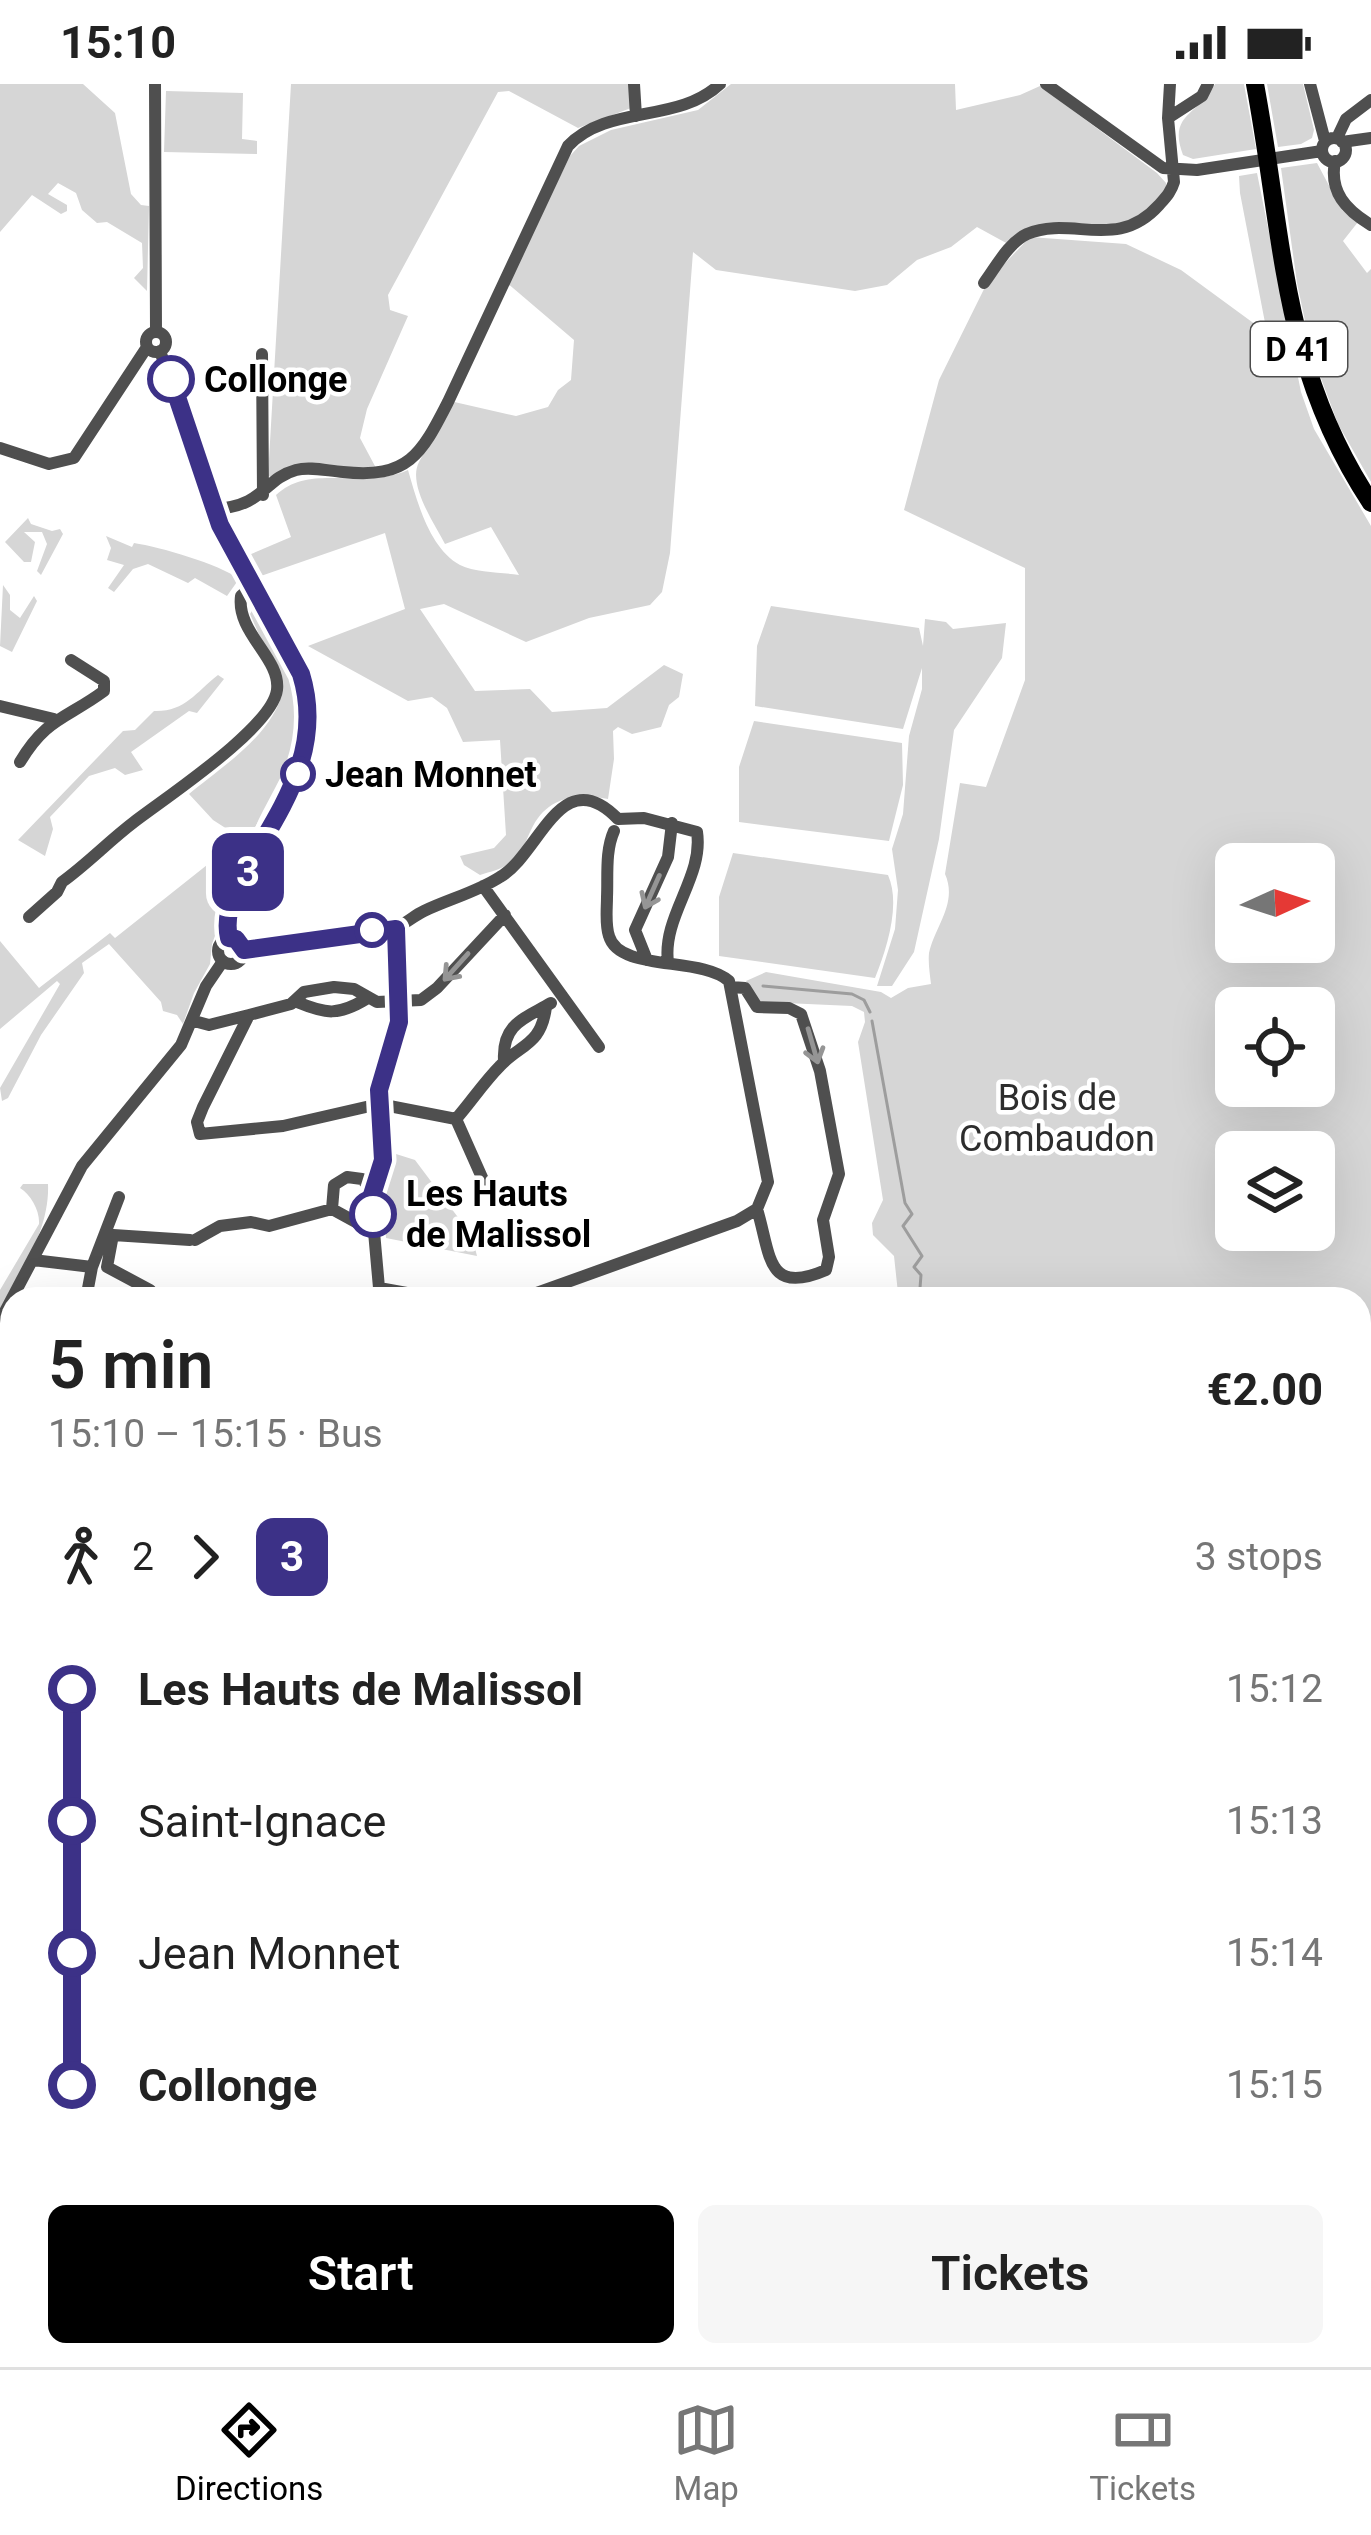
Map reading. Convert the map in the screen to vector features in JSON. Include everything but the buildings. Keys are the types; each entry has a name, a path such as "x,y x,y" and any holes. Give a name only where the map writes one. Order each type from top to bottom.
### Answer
{"main road":[{"name":"D 41","path":"1255,84 1300,351 1323,417 1371,503"}],"street":[{"path":"155,84 156,332 147,336 214,509 250,587 301,674 306,697 298,774 235,900 227,925 229,938"},
{"path":"634,84 636,116"},
{"path":"214,509 241,506 293,471 378,473 405,465 422,452 560,158 576,139 636,116 688,105 720,84"},
{"path":"1046,84 1155,164 1173,171 1298,155 1332,143 1371,138"},
{"path":"1168,118 1194,102 1208,84"},
{"path":"1310,84 1332,143 1344,155 1335,161 1326,159 1332,143 1350,115 1371,100"},
{"path":"984,283 1013,245 1030,233 1117,229 1144,221 1172,191 1169,90"},
{"path":"1169,90 1180,102 1194,102"},
{"path":"1335,161 1333,176 1344,206 1371,225"},
{"path":"0,448 49,464 74,458 154,349"},
{"path":"262,354 263,495"},
{"path":"29,917 62,882 131,824 224,756 272,702 276,678 240,609 250,587"},
{"path":"20,762 54,718 99,695 105,686 100,676 71,660"},
{"path":"0,706 54,718"},
{"path":"244,950 396,929 520,862 546,820 560,808 592,801 606,807 616,825 608,854 609,938 620,952 710,969 723,975 731,987 768,1174 757,1209 775,1269 791,1280 826,1270 829,1257 823,1220 838,1174 824,1084 806,1021 789,1007 757,1007 745,988 731,987"},
{"path":"616,825 672,823 694,830 698,837 690,877 666,940 668,962"},
{"path":"647,959 635,930 668,857 672,823"},
{"path":"483,886 599,1047"},
{"path":"194,1022 213,1025 297,1001 304,992 334,987 354,989 366,999 399,1003 427,998 505,915"},
{"path":"379,1287 373,1191 383,1160 382,1072 399,1022 396,929"},
{"path":"229,938 244,950"},
{"path":"223,962 218,948 229,938"},
{"path":"223,962 237,963 244,950"},
{"path":"18,1287 82,1166 157,1076 194,1022 206,986 223,962"},
{"path":"504,1060 505,1040 529,1010 546,1007 560,994"},
{"path":"297,1001 324,1013 343,1013 366,999"},
{"path":"456,1119 504,1060 521,1052 541,1028 546,1007"},
{"path":"248,1015 203,1107 197,1122 200,1134 283,1126 379,1104 456,1119"},
{"path":"456,1119 488,1191"},
{"path":"332,1209 334,1185 347,1177 362,1179 373,1191"},
{"path":"88,1287 119,1197"},
{"path":"143,1287 107,1268 112,1235 192,1240 220,1226 251,1222 269,1226 332,1209 374,1232"},
{"path":"554,1287 705,1233 757,1209"},
{"path":"33,1260 92,1267"}],"green space":[{"path":"0,84 83,84 115,113 131,194 141,205 149,206 147,291 134,278 143,268 142,243 107,222 97,223 82,210 76,193 58,183 48,194 67,205 67,211 61,214 32,195 0,232"},
{"path":"291,84 631,84 631,108 578,128 509,91 498,92 388,295 390,310 408,316 367,409 360,438 376,468 272,477 268,476"},
{"path":"731,84 955,84 956,110 1040,86 1157,173 1167,191 1130,225 1039,229 1008,244 977,227 951,247 917,260 887,285 855,291 716,270 693,252 670,553 662,592 650,605 589,618 526,642 444,604 420,609 475,691 530,689 552,712 607,708 664,665 683,674 679,697 669,705 661,727 632,734 618,727 613,731 608,799 575,797 547,808 510,862 480,875 464,865 460,856 494,848 506,835 500,740 463,742 447,708 432,697 408,701 308,646 405,609 385,533 255,578 244,557 291,537 276,495 290,485 321,478 390,476 408,470 426,523 449,557 473,570 519,575 491,527 445,544 419,493 419,462 450,401 516,416 548,407 571,380 574,340 507,283 570,156 579,146 611,130 698,110"},
{"path":"1215,84 1244,84 1256,149 1193,159 1183,155 1179,131"},
{"path":"1267,84 1303,84 1312,138 1278,147"},
{"path":"166,91 243,93 242,139 257,141 257,154 164,152"},
{"path":"1317,163 1342,210 1358,222 1343,241 1367,273 1371,269 1371,482 1338,424 1312,354 1297,283 1281,168"},
{"name":"Bois de Combaudon","path":"1257,173 1301,392 1314,429 1371,526 1371,1287 897,1287 894,1256 873,1235 872,1223 883,1200 858,1042 864,1012 852,1006 756,1001 746,981 766,972 881,992 891,998 908,988 931,984 929,953 949,895 945,874 960,783 986,787 1025,680 1025,568 904,510 939,380 988,281 1030,237 1126,244 1181,270 1267,333 1240,193 1239,176"},
{"path":"28,518 31,524 60,529 63,534 41,575 37,571 47,544 42,532 24,532 35,542 31,562 24,562 5,542"},
{"path":"106,536 132,547 134,543 189,557 239,579 227,596 195,578 188,583 148,564 133,569 114,592 108,588 124,565 107,560 111,548"},
{"path":"3,585 10,595 10,610 20,618 34,596 37,601 12,652 0,646"},
{"path":"771,606 919,628 923,646 925,619 946,622 953,629 1006,623 1002,658 954,730 939,839 914,952 892,986 877,986 895,929 898,890 892,849 903,814 909,736 922,689 922,668 903,729 755,706 757,646"},
{"path":"253,609 296,685 295,755 290,755 255,828 277,804 230,895 212,944 210,964 183,1024 177,1015 163,1011 161,1002 109,944 82,963 84,973 2,1101 0,1088 60,984 57,981 0,1029 0,941 39,988 110,933 115,938 241,838 213,820 189,794 258,735 278,705 283,689 250,614"},
{"path":"218,675 224,679 197,713 189,711 131,752 143,770 125,775 115,768 89,776 50,817 53,829 45,856 18,840 123,731 135,730 154,711 182,705"},
{"path":"754,721 902,743 903,785 889,841 739,822 739,767"},
{"path":"733,853 888,875 893,912 875,978 719,956 719,897"},
{"path":"396,1154 415,1160 472,1236 477,1256 386,1238 383,1190"},
{"path":"48,1184 47,1201 33,1250 13,1287 2,1287 39,1224 34,1204 20,1188"}],"waterway":[{"path":"763,986 852,994 864,1000 870,1012"},
{"path":"872,1021 905,1203 912,1214 903,1226 922,1256 914,1267 921,1275 920,1287"}],"bus line":[{"name":"3","path":"171,379 220,525 301,674 306,697 302,764 235,900 227,925 229,938 244,950 396,929 399,1022 379,1090 383,1160 371,1198 373,1214"}],"place":[{"name":"Collonge","path":"171,379"},
{"name":"Jean Monnet","path":"298,774"},
{"name":"Les Hauts de Malissol","path":"373,1214"}]}
